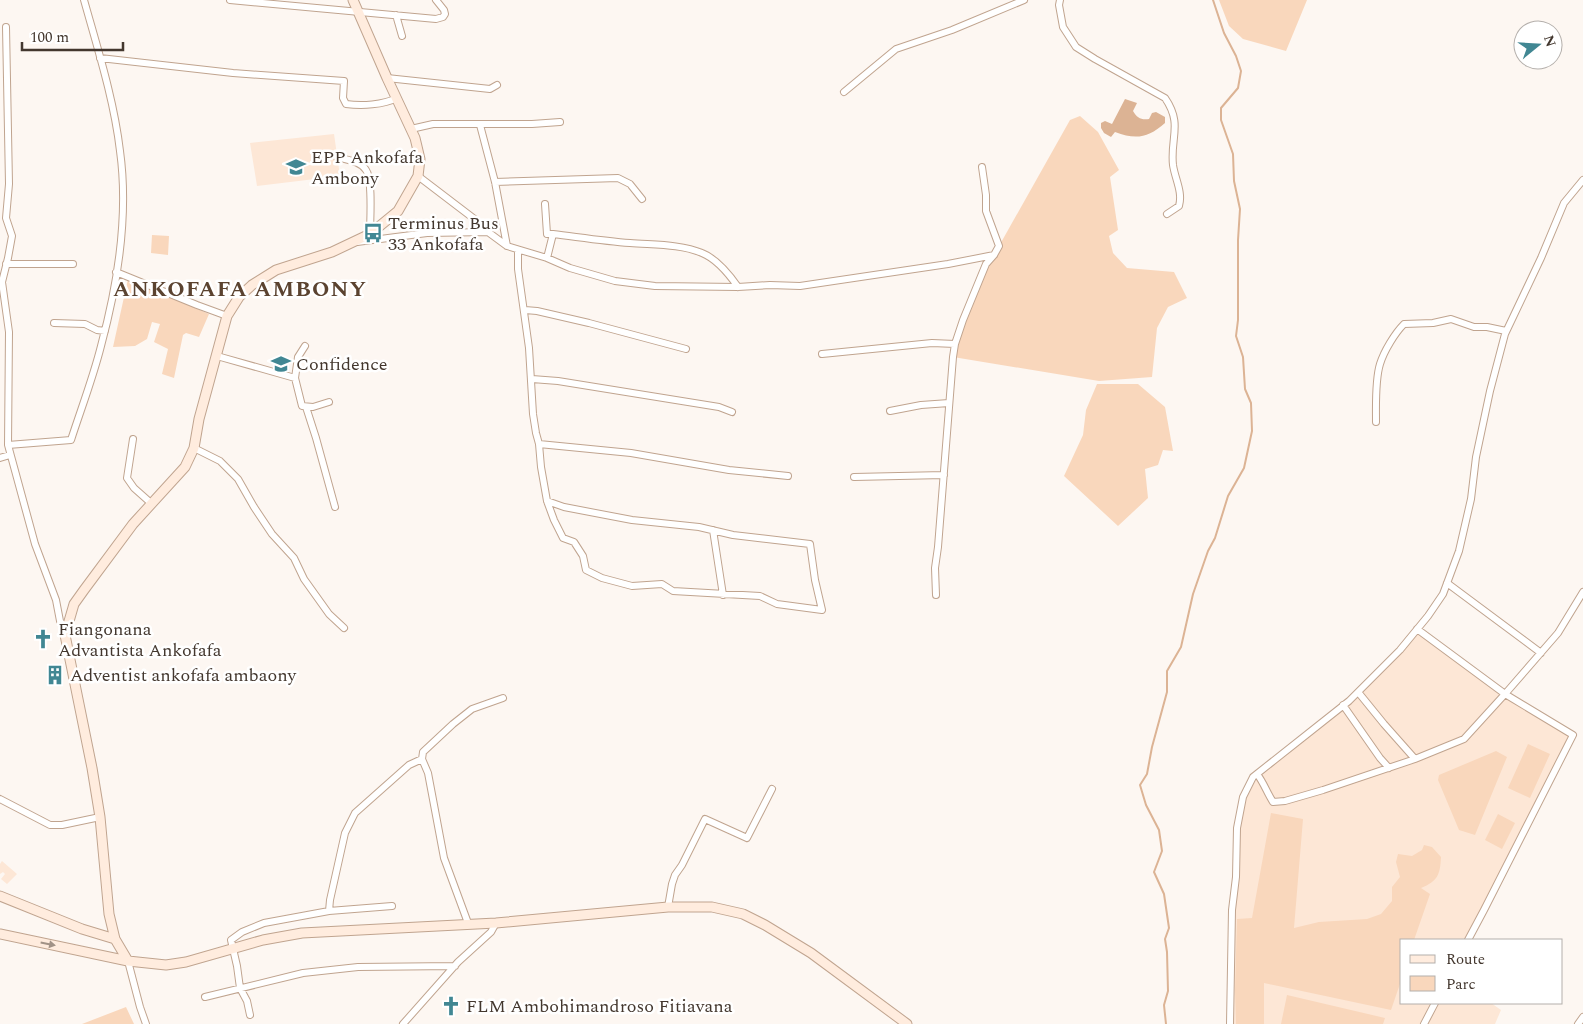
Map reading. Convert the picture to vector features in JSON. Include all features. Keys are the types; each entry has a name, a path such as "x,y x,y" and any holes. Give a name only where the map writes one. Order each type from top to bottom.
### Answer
{"street":[{"path":"8,445 71,440 101,347 116,272 122,228 120,151 112,105 84,0"},
{"path":"230,0 436,19 443,17 445,14 436,0"},
{"path":"146,1024 128,961 115,939 109,914 100,817 92,768 70,664 65,636 66,630 74,604 84,590 123,540 133,524 185,467 194,448 199,419 227,316 239,297 252,285 276,270 332,252 370,234 398,211 418,176 420,159 415,138 353,0"},
{"path":"844,92 896,49 952,30 1024,0"},
{"path":"1060,0 1059,5 1063,27 1076,47 1165,98 1172,108 1175,124 1173,164 1181,198 1179,206 1168,214"},
{"path":"396,15 402,36"},
{"path":"6,27 8,184 6,218 12,236 2,282 9,332 8,445 35,544 56,600 60,621 66,630"},
{"path":"100,58 232,73 344,81 342,98 346,104 388,102 397,98"},
{"path":"387,78 490,89 496,84"},
{"path":"411,129 433,124 480,125 560,122"},
{"path":"480,125 495,182 507,246"},
{"path":"338,157 358,163 366,170 370,179 370,234"},
{"path":"936,595 934,568 938,546 944,476 952,357 963,320 986,264 999,246 986,212 986,195 982,167"},
{"path":"418,176 477,220 488,232 507,246 547,258 570,268 615,281 655,286 738,287 770,284 800,286 948,264 994,255"},
{"path":"495,182 618,178 630,184 642,198"},
{"path":"1230,1024 1236,828 1243,797 1257,774 1358,692 1400,650 1442,594 1459,551 1471,499 1478,448 1490,391 1506,331 1541,258 1564,203 1583,180"},
{"path":"545,204 547,234 683,248 703,253 717,262 738,287"},
{"path":"350,243 428,233 488,232"},
{"path":"547,258 553,234"},
{"path":"518,250 518,269 525,310 532,379 533,414 547,501 563,538 574,542 583,556 586,570 602,578 632,586 662,584 673,592 760,596 777,604 822,610 815,580 810,544 733,535 699,527 632,520 564,507 547,501"},
{"path":"6,264 72,264"},
{"path":"116,272 227,316"},
{"path":"525,310 588,323 686,349"},
{"path":"1376,422 1380,363 1397,332 1404,324 1451,320 1474,327 1487,327 1506,331"},
{"path":"54,324 85,324 97,330 105,331"},
{"path":"822,354 924,344 955,344"},
{"path":"305,346 298,357 296,378 302,406 306,407 335,507"},
{"path":"217,356 296,378"},
{"path":"532,379 558,381 719,407 732,412"},
{"path":"306,407 329,402"},
{"path":"890,411 921,404 949,403"},
{"path":"133,439 127,478 134,488 152,504"},
{"path":"539,444 631,453 729,470 788,476"},
{"path":"194,448 220,461 238,479 272,534 294,558 304,579 330,614 344,628"},
{"path":"0,458 10,455"},
{"path":"854,478 944,476"},
{"path":"713,530 723,595"},
{"path":"1447,583 1542,653"},
{"path":"1257,774 1273,802 1285,801 1415,759 1464,739 1542,653 1558,633 1583,592"},
{"path":"1577,604 1583,608"},
{"path":"1417,629 1506,694 1573,735 1469,939"},
{"path":"1358,692 1415,759"},
{"path":"468,923 444,858 428,773 422,759 423,752 432,742 472,709 503,698"},
{"path":"1343,705 1389,768"},
{"path":"329,910 348,825 356,813 384,787 409,765 422,759"},
{"path":"668,907 675,875 706,819 746,838 772,789"},
{"path":"0,799 50,825 62,825 100,817"},
{"path":"0,896 82,929 115,939"},
{"path":"250,1014 247,1001 240,988 231,940 236,936 264,923 329,910 392,906"},
{"path":"0,934 128,961 166,965 186,962 233,948 302,933 496,923 668,907 712,907 743,914 765,925 811,953 907,1024"},
{"path":"402,1024 455,966 491,932 496,923"},
{"path":"205,997 303,972 358,967 455,966"},
{"path":"1424,1024 1434,1004"},
{"path":"1578,1024 1583,1017"}],"shaded area":[{"path":"1125,99 1137,103 1133,111 1140,118 1149,119 1152,113 1156,112 1165,117 1165,123 1147,135 1136,137 1115,132 1111,137 1104,133 1101,123 1105,121 1112,124"},
{"name":"EPP Ankofafa Ambony","path":"334,134 340,176 257,186 250,143"},
{"path":"1417,629 1505,694 1573,735 1469,939 1400,939 1400,1004 1492,1004 1501,1010 1495,1024 1230,1024 1237,828 1243,797 1253,777 1343,705"},
{"path":"2,861 17,874 7,884 1,879 5,874 3,872 0,874 0,864"}],"green space":[{"path":"1219,0 1307,0 1286,51 1243,39 1229,26"},
{"path":"1080,116 1098,132 1119,170 1110,177 1118,230 1109,236 1113,253 1127,268 1174,272 1187,298 1168,307 1157,328 1152,377 1099,381 953,357 986,264 994,255 1070,120"},
{"path":"152,235 169,236 168,255 151,253"},
{"path":"128,279 209,314 199,337 186,333 183,335 174,378 162,374 168,349 154,342 160,324 152,322 147,339 135,346 113,347"},
{"path":"1097,384 1138,384 1165,407 1173,451 1163,450 1158,465 1145,469 1148,498 1118,526 1064,476 1083,435 1086,410"},
{"path":"1528,744 1550,754 1530,798 1508,788"},
{"path":"1496,751 1507,757 1475,835 1459,830 1438,780 1439,775"},
{"path":"1271,813 1303,819 1294,928 1319,922 1367,919 1381,914 1392,901 1392,887 1400,877 1396,862 1398,854 1412,856 1422,850 1424,845 1432,847 1441,857 1437,877 1431,883 1421,888 1430,894 1414,939 1400,939 1400,984 1391,1010 1264,983 1264,1024 1236,1024 1237,919 1252,918"},
{"path":"1498,814 1515,823 1502,849 1485,840"},
{"path":"1287,995 1385,1018 1383,1024 1281,1024"},
{"path":"126,1007 134,1024 82,1024"}],"waterway":[{"path":"1166,1024 1164,1005 1168,991 1165,939 1169,928 1164,894 1154,872 1162,851 1159,830 1146,805 1140,785 1147,774 1152,747 1167,692 1167,671 1181,647 1193,594 1208,551 1215,538 1228,496 1244,468 1252,431 1251,403 1245,389 1243,357 1236,336 1240,209 1234,181 1233,154 1221,120 1221,108 1238,88 1241,71 1236,56 1224,33 1213,0"}],"place":[{"name":"EPP Ankofafa Ambony","path":"296,167"},
{"name":"Terminus Bus 33 Ankofafa","path":"373,233"},
{"name":"Confidence","path":"281,364"},
{"name":"Fiangonana Advantista Ankofafa","path":"43,639"},
{"name":"Adventist ankofafa ambaony","path":"55,675"},
{"name":"FLM Ambohimandroso Fitiavana","path":"451,1006"}],"district":[{"name":"ANKOFAFA AMBONY","path":"240,288"}]}
